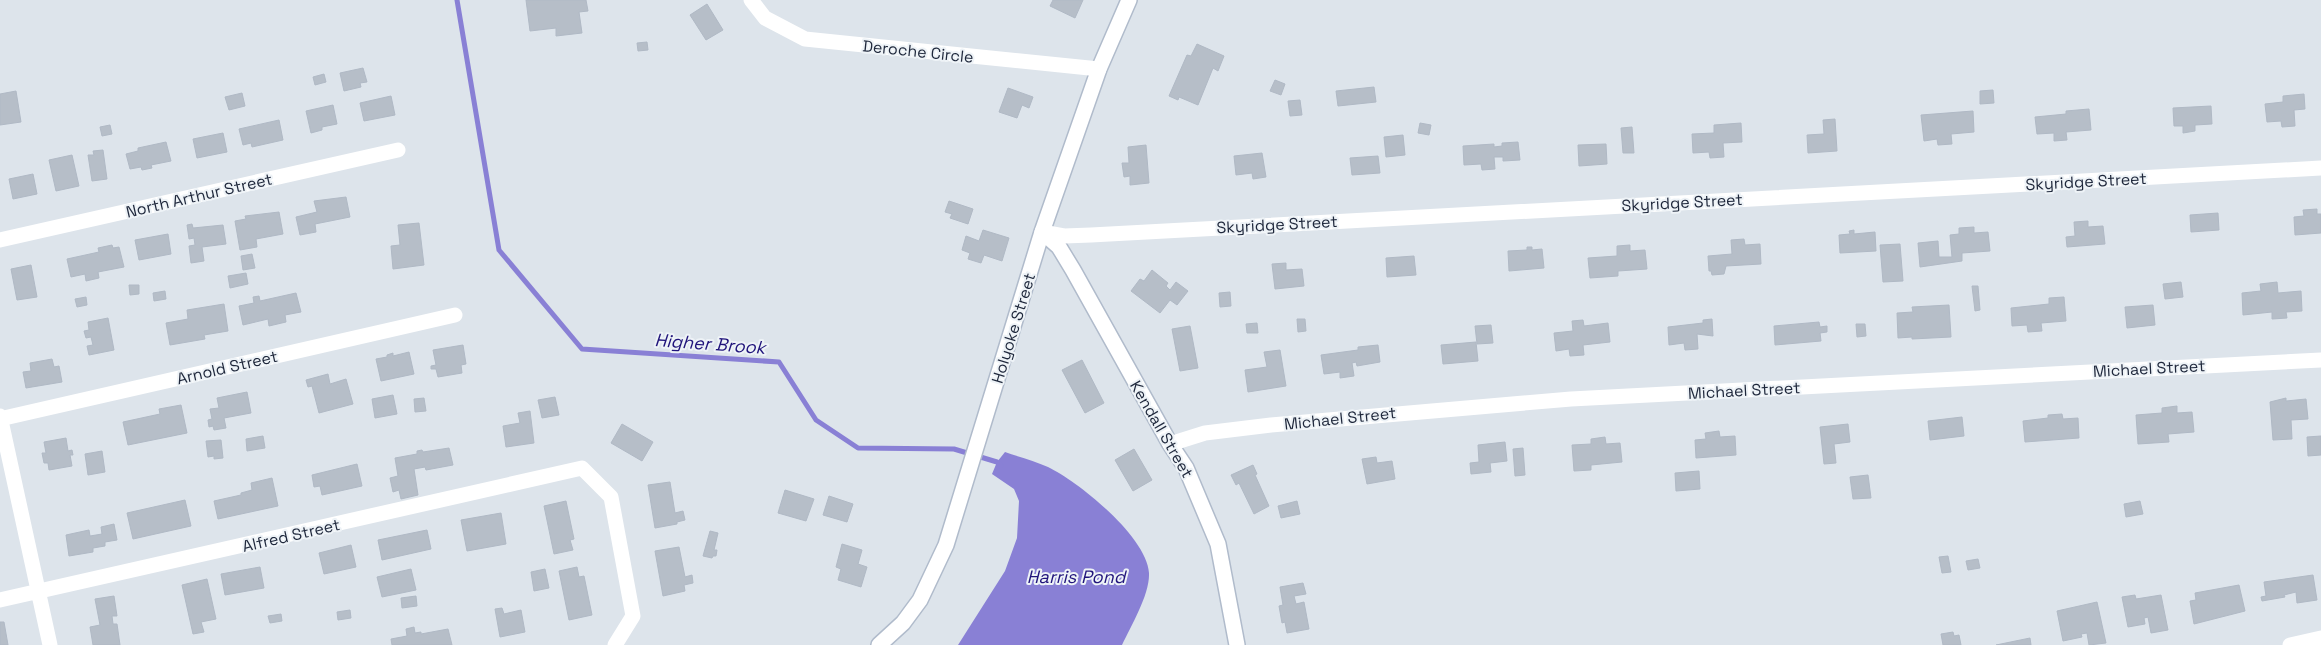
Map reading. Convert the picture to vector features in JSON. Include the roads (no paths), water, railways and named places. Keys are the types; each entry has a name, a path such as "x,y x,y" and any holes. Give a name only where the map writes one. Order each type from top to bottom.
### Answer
{"street":[{"name":"Deroche Circle","path":"751,0 765,18 805,39 1099,69"},
{"name":"Holyoke Street","path":"879,645 908,617 926,589 946,545 1042,232 1099,69 1129,0"},
{"name":"North Arthur Street","path":"0,240 398,150"},
{"name":"Skyridge Street","path":"1042,232 1064,236 1092,235 2321,168"},
{"name":"Kendall Street","path":"1042,232 1059,247 1170,444 1186,468 1218,544 1238,645"},
{"name":"Arnold Street","path":"0,418 455,315"},
{"name":"Michael Street","path":"1170,444 1205,433 1280,424 1562,400 2321,360"},
{"path":"0,418 40,592 50,645"},
{"name":"Alfred Street","path":"0,600 582,468 611,497 633,616 615,645"},
{"path":"2290,645 2321,638"}],"water":[{"name":"Harris Pond","path":"1005,452 1048,467 1077,485 1109,512 1137,543 1145,559 1149,573 1148,581 1139,610 1122,645 958,645 1005,571 1017,538 1019,501 1014,489 992,474 997,462"}],"waterway":[{"name":"Higher Brook","path":"457,0 499,250 582,349 779,362 816,420 858,448 954,449 997,462 1001,466"}]}
